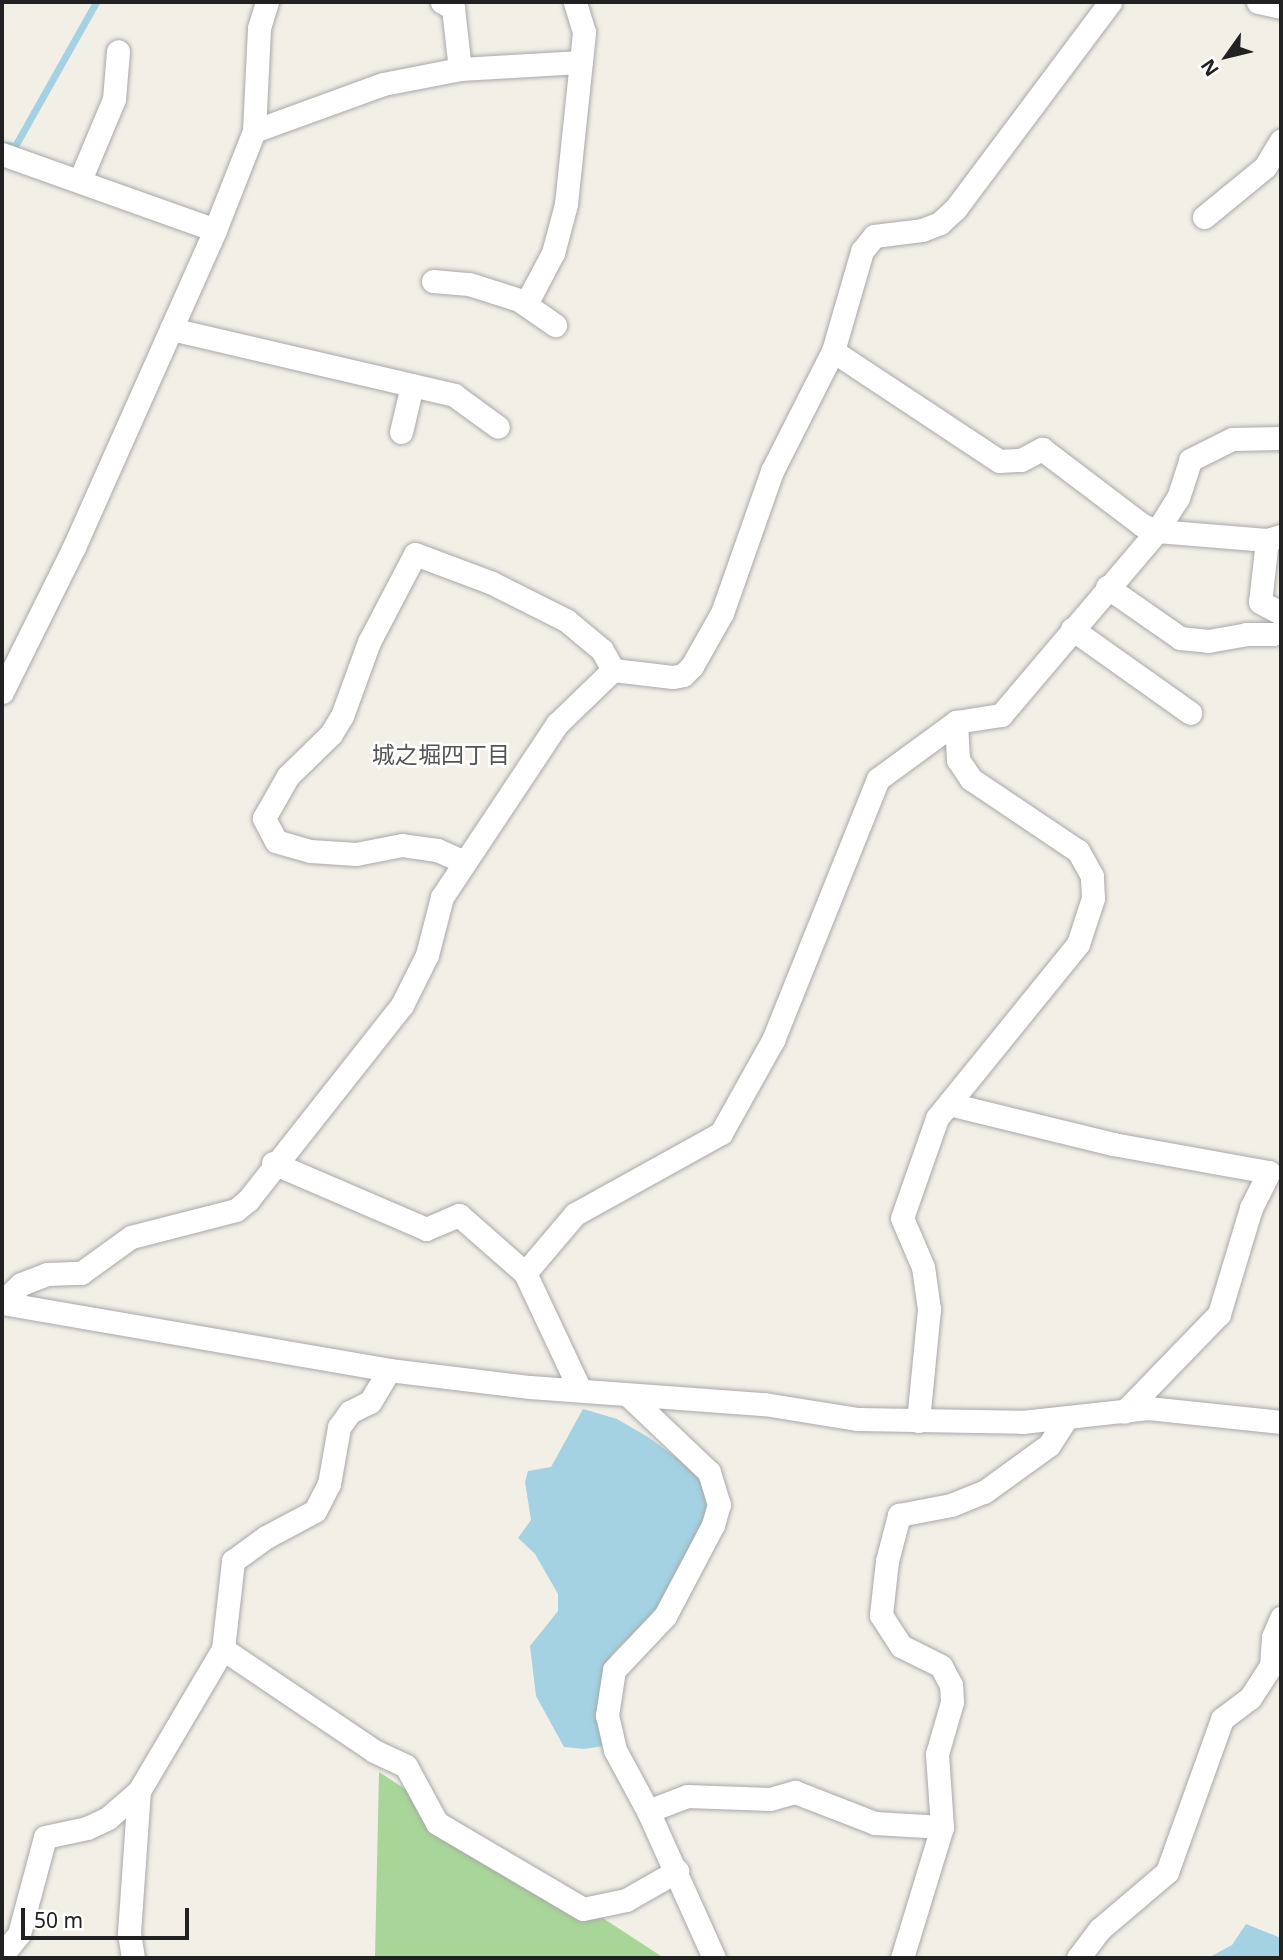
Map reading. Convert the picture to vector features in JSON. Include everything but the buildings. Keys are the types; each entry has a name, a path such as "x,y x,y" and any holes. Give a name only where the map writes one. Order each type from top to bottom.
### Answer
{"street":[{"path":"2,692 74,547 215,230 254,131 259,28 267,2"},
{"path":"442,2 453,8 460,69"},
{"path":"526,304 553,253 566,204 584,32 575,2"},
{"path":"613,670 673,677 683,675 692,666 722,613 772,471 833,351 868,244 874,236 940,223 956,208 1111,2"},
{"path":"1258,2 1281,7"},
{"path":"80,180 114,99 118,51"},
{"path":"254,131 383,84 460,69 581,62"},
{"path":"1204,218 1265,167 1281,140"},
{"path":"2,154 215,230"},
{"path":"433,281 469,284 526,304 555,325"},
{"path":"171,329 454,395 498,427"},
{"path":"833,351 999,461 1021,460 1042,449 1142,525 1157,531 1274,538 1260,602 1277,624 1246,634 1209,641 1180,638 1107,587"},
{"path":"401,432 412,385"},
{"path":"525,1273 575,1214 721,1133 773,1040 877,779 956,722 1002,715 1072,628 1157,531 1178,498 1191,460 1232,439 1281,438"},
{"path":"462,861 437,850 402,845 356,854 310,851 276,841 264,818 288,776 331,734 342,716 369,642 415,554 492,583 566,620 602,650 613,670"},
{"path":"1072,628 1190,713"},
{"path":"2,1303 21,1284 47,1275 81,1273 141,1233 236,1210 359,1063 401,1005 427,955 442,897 462,861 543,741 613,670"},
{"path":"918,1421 929,1309 923,1267 902,1218 937,1118 1078,944 1093,898 1092,876 1078,851 971,779 958,760 956,722"},
{"path":"949,1104 1113,1144 1269,1172 1248,1217 1220,1314 1124,1412"},
{"path":"273,1163 426,1229 459,1214 525,1273 579,1388"},
{"path":"2,1303 389,1370 530,1387 579,1388 629,1396 689,1397 858,1419 1065,1420 1168,1409 1281,1422"},
{"path":"2,1955 19,1934 45,1837 87,1828 108,1818 139,1791 223,1649 233,1561 266,1536 315,1511 329,1484 339,1427 350,1412 370,1402 389,1370"},
{"path":"629,1396 709,1472 719,1504 713,1525 665,1616 623,1658 610,1688 607,1715 615,1750 677,1871 714,1958"},
{"path":"902,1958 942,1827 937,1754 952,1702 951,1685 941,1666 901,1646 881,1615 887,1561 900,1515 951,1505 984,1492 1049,1445 1065,1420"},
{"path":"1078,1958 1100,1929 1167,1872 1222,1719 1250,1698 1271,1666 1273,1637 1281,1618"},
{"path":"223,1649 374,1751 406,1766 437,1823 583,1909 626,1900 677,1871"},
{"path":"133,1958 129,1933 139,1791"},
{"path":"648,1811 687,1796 770,1799 795,1792 875,1823 942,1827"}],"green space":[{"path":"379,1772 664,1958 375,1958"}],"water":[{"path":"583,1409 617,1419 648,1437 699,1474 707,1495 707,1512 661,1606 611,1655 599,1692 603,1746 584,1749 564,1747 536,1696 530,1646 558,1611 558,1594 535,1554 518,1538 531,1520 525,1482 528,1471 551,1467"},
{"path":"1246,1924 1281,1938 1281,1958 1208,1958 1232,1945"}],"waterway":[{"path":"6,145 15,146 96,2"}],"district":[{"name":"城之堀四丁目","path":"441,754"}]}
